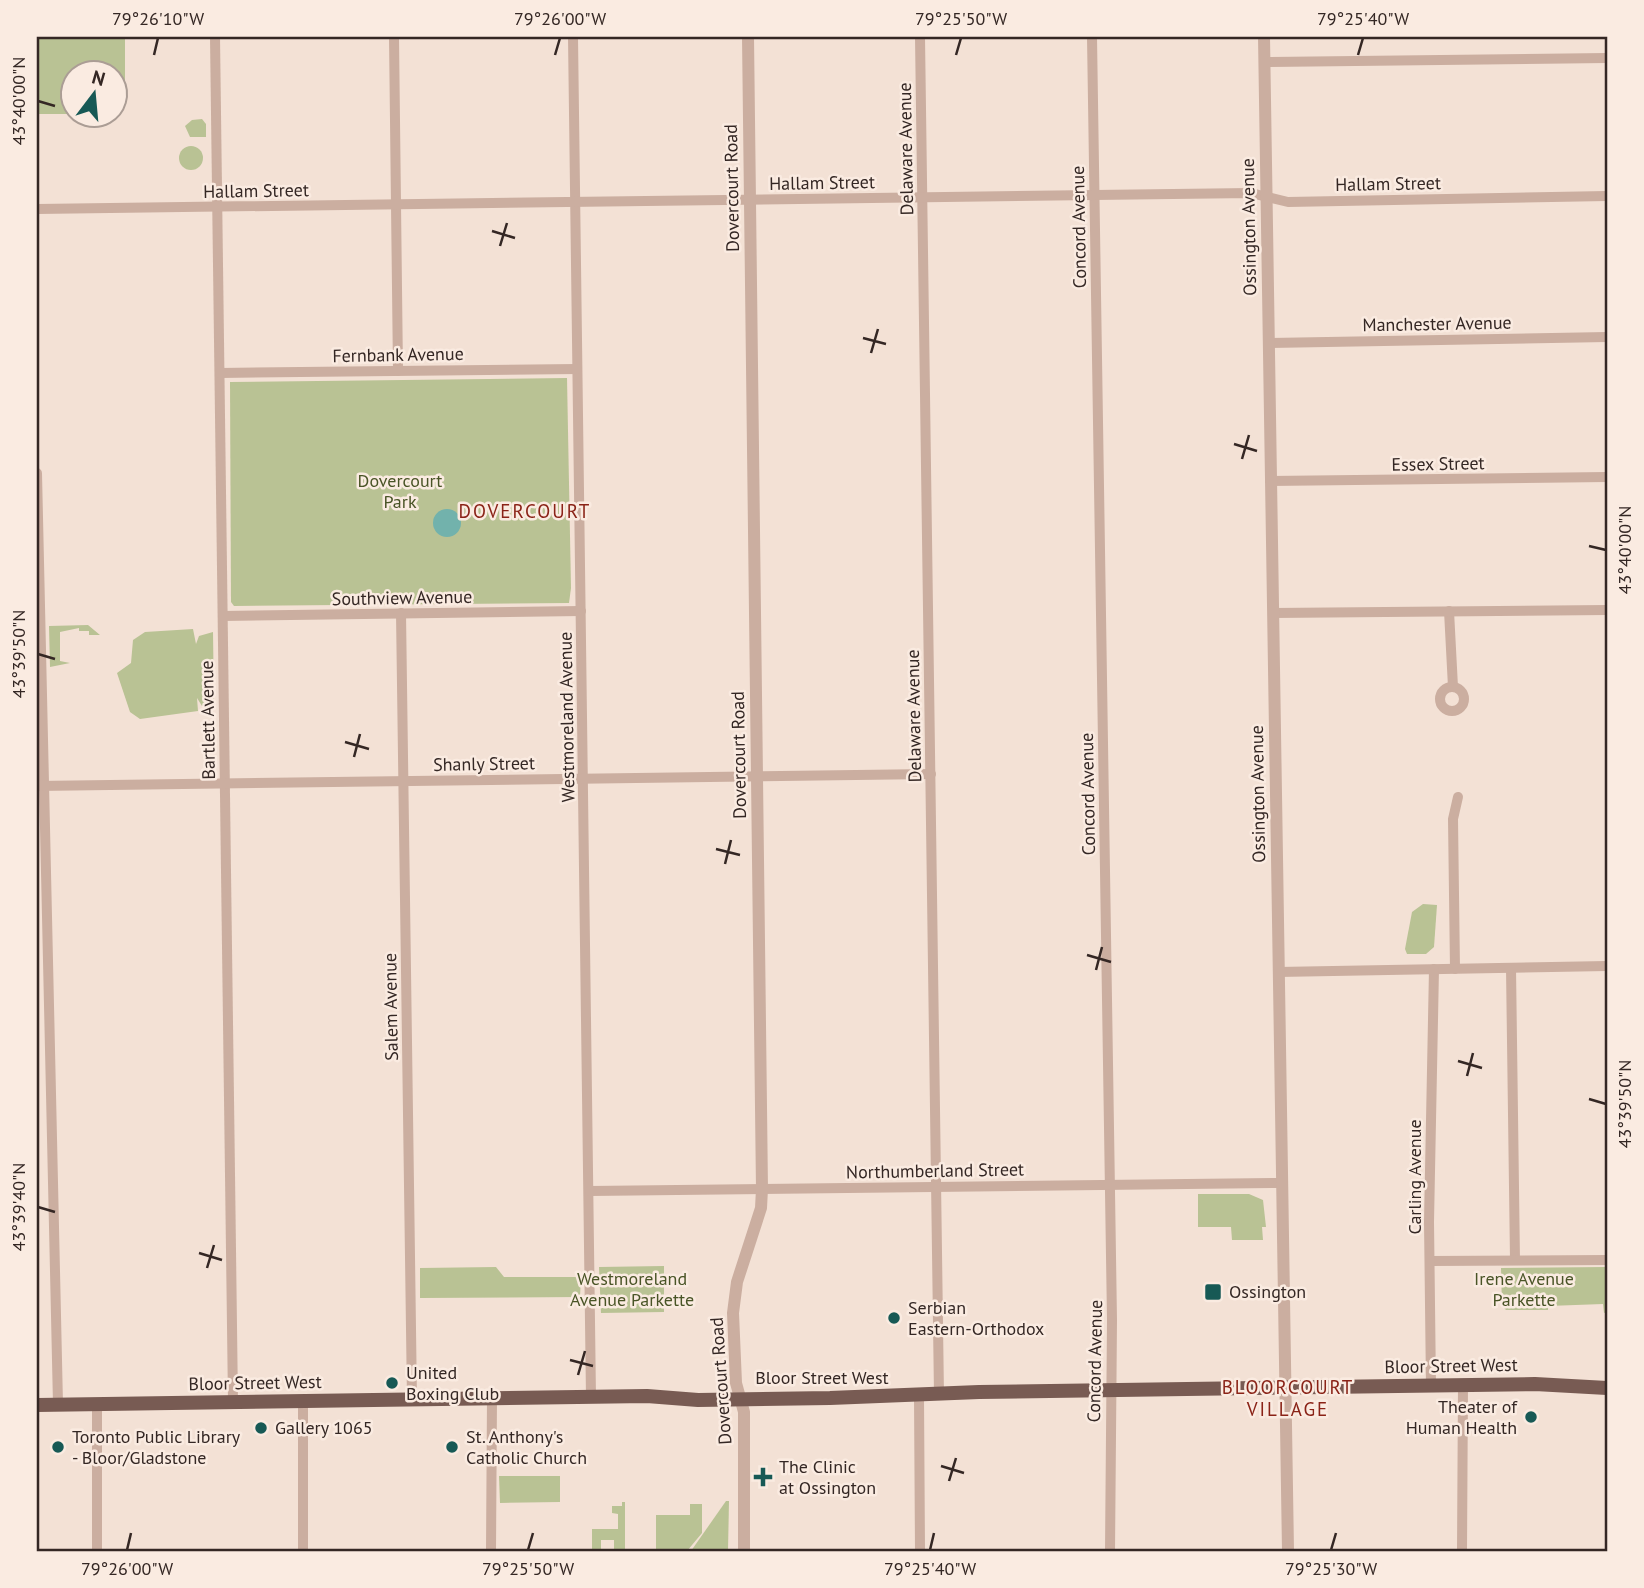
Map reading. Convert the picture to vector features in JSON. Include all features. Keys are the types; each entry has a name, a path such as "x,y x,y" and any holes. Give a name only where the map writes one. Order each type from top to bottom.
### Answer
{"main road":[{"name":"Bloor Street West","path":"37,1405 591,1397 919,1397 1111,1390 1286,1390 1463,1385 1607,1388"}],"street":[{"name":"Bartlett Avenue","path":"215,37 233,1402"},
{"path":"394,37 398,371"},
{"name":"Westmoreland Avenue","path":"573,37 591,1397"},
{"name":"Dovercourt Road","path":"744,1551 744,1412 734,1352 735,1294 761,1208 762,1189 748,37"},
{"name":"Delaware Avenue","path":"920,37 939,1395"},
{"name":"Concord Avenue","path":"1092,37 1110,1185 1110,1551"},
{"name":"Ossington Avenue","path":"1264,37 1280,1183 1288,1551"},
{"path":"1264,62 1607,58"},
{"name":"Hallam Street","path":"37,208 1251,192 1288,202 1607,196"},
{"name":"Manchester Avenue","path":"1268,343 1607,337"},
{"name":"Fernbank Avenue","path":"220,373 577,369"},
{"path":"37,473 40,786 46,872 58,1404"},
{"name":"Essex Street","path":"1270,481 1607,477"},
{"path":"1273,613 1607,610"},
{"name":"Southview Avenue","path":"223,616 581,611"},
{"path":"1449,611 1453,687"},
{"name":"Salem Avenue","path":"401,613 412,1400"},
{"name":"Shanly Street","path":"40,786 931,774"},
{"path":"1455,969 1453,819 1458,797"},
{"path":"1278,972 1607,966"},
{"path":"1511,968 1515,1260"},
{"name":"Carling Avenue","path":"1431,1386 1434,969"},
{"name":"Northumberland Street","path":"590,1191 1280,1183"},
{"path":"1430,1261 1607,1260"},
{"path":"1462,1551 1463,1385"},
{"path":"919,1397 920,1551"},
{"path":"491,1551 492,1398"},
{"path":"303,1401 303,1551"},
{"path":"97,1404 97,1551"}],"green space":[{"path":"37,37 125,37 125,60 60,60 60,114 37,114"},
{"path":"202,119 206,124 206,137 190,137 185,126 192,120"},
{"path":"191,146 200,149 203,158 200,167 191,170 182,167 179,158 182,149"},
{"name":"Dovercourt Park","path":"567,378 571,588 569,603 234,606 231,602 230,382"},
{"path":"88,625 100,635 89,635 89,631 79,631 79,628 60,632 60,661 70,663 50,667 49,626"},
{"path":"193,629 196,644 199,636 213,632 214,706 202,706 197,698 198,711 140,719 130,712 117,673 131,663 133,640 145,632"},
{"path":"1423,904 1437,905 1434,947 1426,954 1407,954 1405,949 1412,912"},
{"path":"1198,1194 1249,1194 1263,1200 1266,1227 1262,1227 1263,1240 1232,1240 1231,1227 1198,1227"},
{"name":"Westmoreland Avenue Parkette","path":"664,1266 664,1312 601,1313 599,1267"},
{"path":"496,1267 504,1277 581,1277 580,1297 420,1298 420,1268"},
{"name":"Irene Avenue Parkette","path":"1607,1267 1607,1312 1604,1313 1603,1304 1548,1306 1548,1310 1506,1310 1502,1306 1501,1268"},
{"path":"499,1476 560,1476 560,1502 500,1503"},
{"path":"726,1501 729,1501 728,1551 691,1551"},
{"path":"622,1502 625,1502 625,1551 614,1551 614,1540 601,1540 601,1551 592,1551 592,1529 618,1529 618,1514 612,1513 612,1506 622,1506"},
{"path":"690,1504 702,1504 702,1533 687,1551 656,1551 656,1515 690,1515"}],"water":[{"path":"447,509 457,513 461,523 457,533 447,537 437,533 433,523 437,513"}],"place":[{"name":"Ossington","path":"1213,1292"},
{"name":"Serbian Eastern-Orthodox","path":"894,1318"},
{"name":"United Boxing Club","path":"392,1383"},
{"name":"Theater of Human Health","path":"1531,1417"},
{"name":"Gallery 1065","path":"261,1428"},
{"name":"Toronto Public Library - Bloor/Gladstone","path":"58,1447"},
{"name":"St. Anthony's Catholic Church","path":"452,1447"},
{"name":"The Clinic at Ossington","path":"763,1477"}],"district":[{"name":"DOVERCOURT","path":"525,511"},
{"name":"BLOORCOURT VILLAGE","path":"1288,1398"}]}
